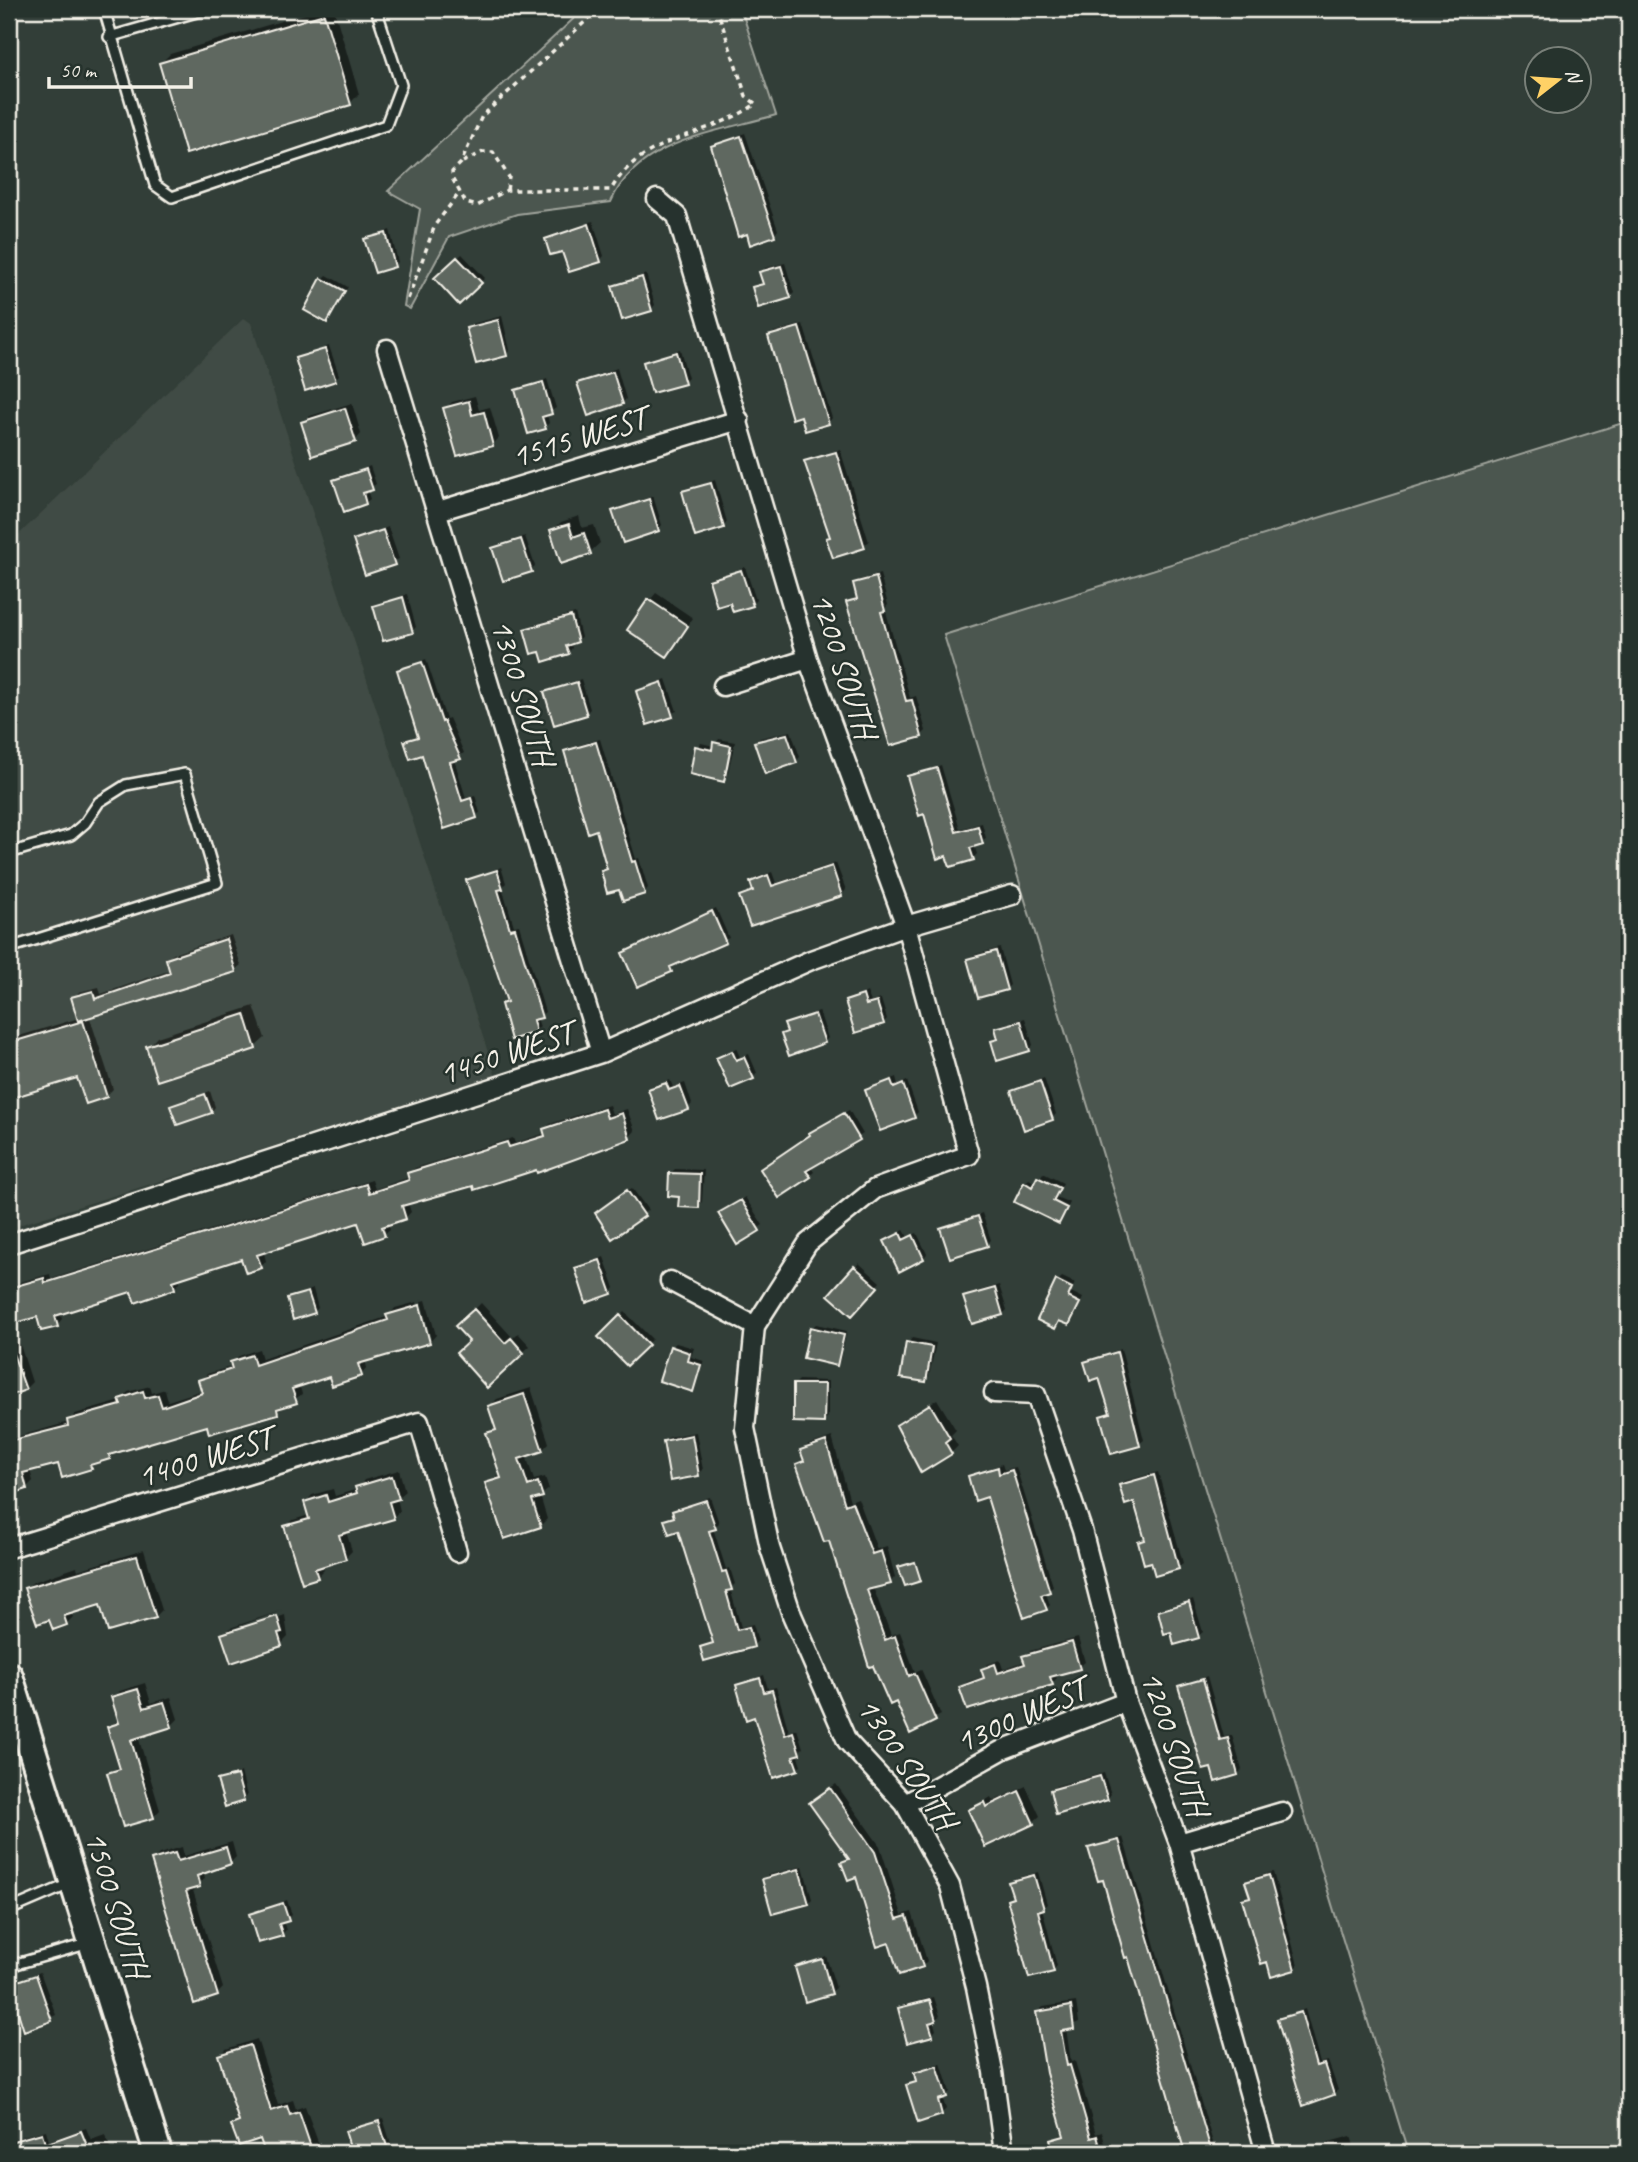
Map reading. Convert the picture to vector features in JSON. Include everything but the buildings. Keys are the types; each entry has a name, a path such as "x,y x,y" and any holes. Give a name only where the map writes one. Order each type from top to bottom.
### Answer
{"street":[{"name":"1200 SOUTH","path":"657,200 677,216 808,659 906,926 969,1155 875,1189 808,1242 755,1326"},
{"name":"1300 SOUTH","path":"387,349 601,1053"},
{"name":"1515 WEST","path":"438,511 739,420"},
{"path":"723,686 808,659"},
{"name":"1450 WEST","path":"9,1244 601,1053 811,960 906,926 1012,895"},
{"path":"670,1281 755,1326"},
{"name":"1300 SOUTH","path":"755,1326 745,1428 770,1548 792,1615 847,1741 905,1804 950,1886 976,1987 993,2072 1004,2153"},
{"name":"1200 SOUTH","path":"995,1393 1036,1395 1082,1530 1126,1702 1179,1843 1266,2153"},
{"name":"1400 WEST","path":"9,1548 419,1422 457,1552"},
{"name":"1500 SOUTH","path":"9,1678 22,1736 73,1883 158,2153"},
{"name":"1300 WEST","path":"905,1804 1004,1749 1126,1702"},
{"path":"1179,1843 1282,1812"}],"lane":[{"path":"104,9 109,37 155,186 172,197 386,125 401,85 376,9"},
{"path":"109,37 207,9"},
{"path":"9,853 71,835 85,823 99,802 126,785 185,774 217,883 9,947"},
{"path":"9,1910 73,1883"},
{"path":"9,1966 92,1943"}],"path":[{"path":"461,163 482,116 599,9"},
{"path":"507,190 509,177 493,152 483,152 461,163 452,172 467,204 477,206 507,190 611,190 623,169 648,150 733,120 756,104 746,96 717,9"},
{"path":"408,299 435,225 460,192"}],"shaded area":[{"path":"584,9 741,9 776,115 705,134 659,152 623,181 611,202 517,214 449,237 410,309 404,306 420,209 388,191"},
{"path":"244,318 251,323 496,1077 9,1228 9,544"},
{"path":"1629,421 1629,2153 1408,2153 944,635"}]}
